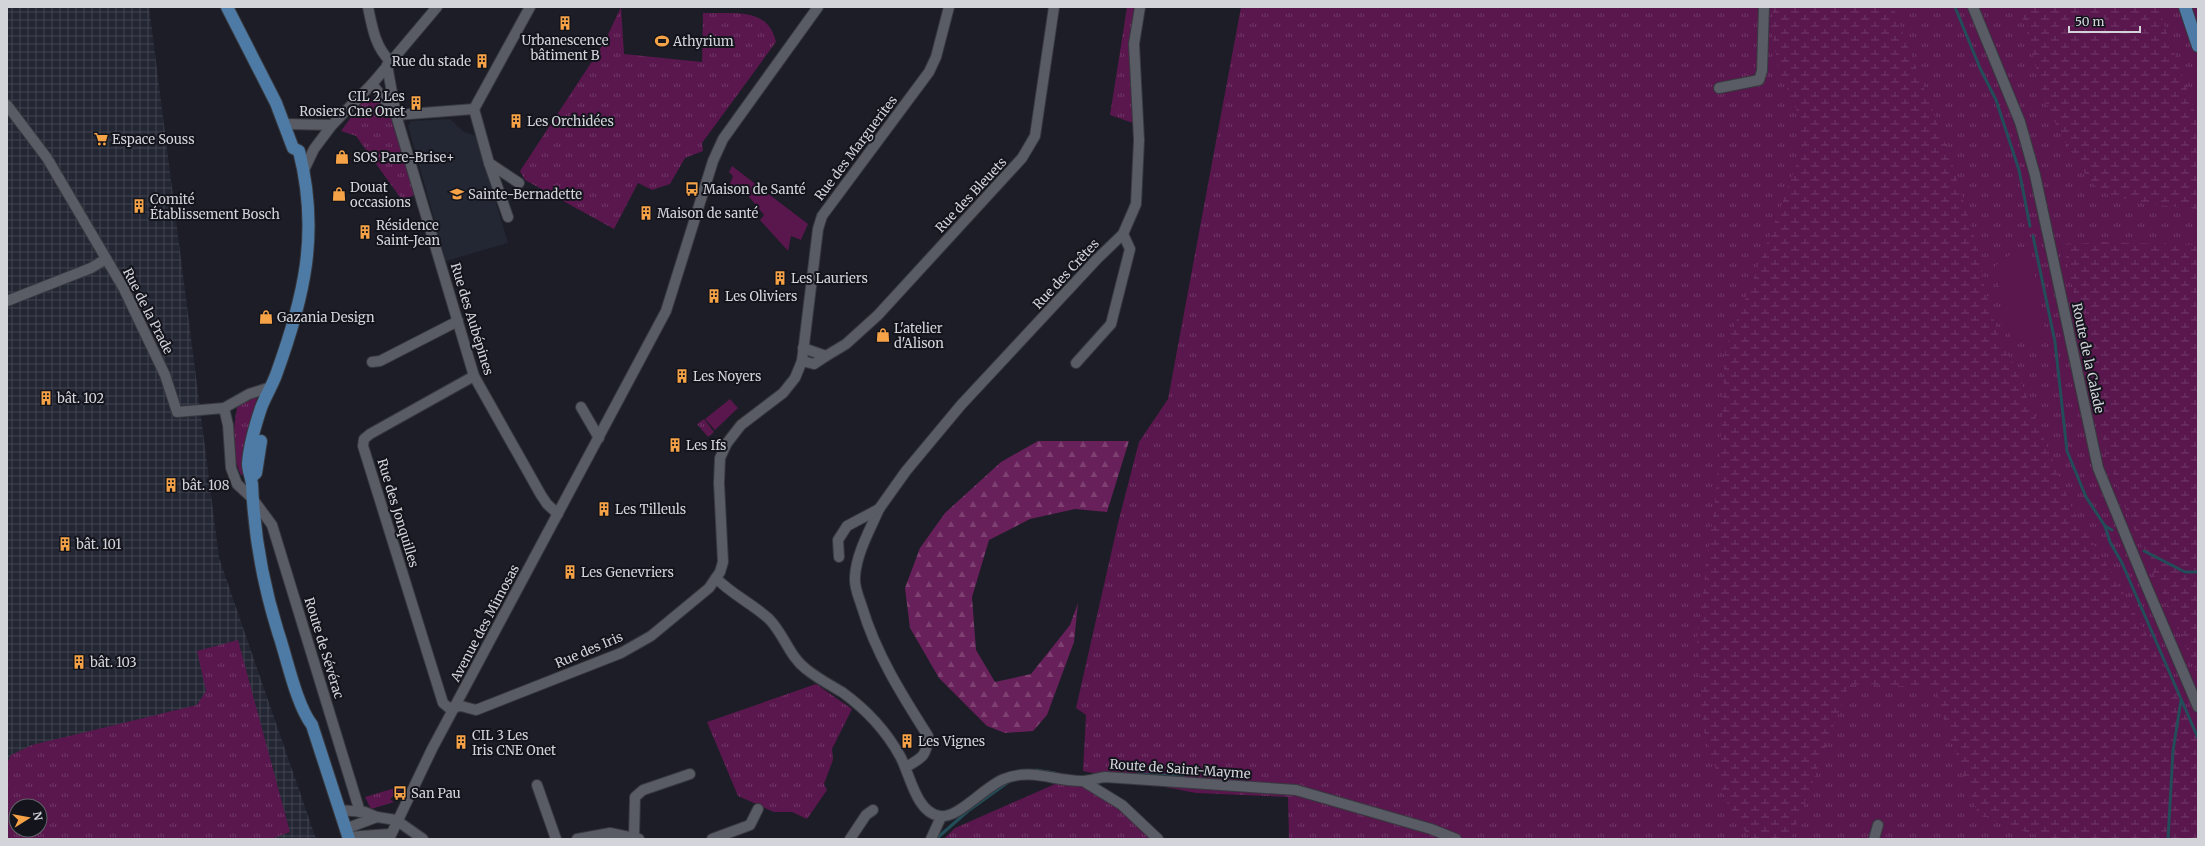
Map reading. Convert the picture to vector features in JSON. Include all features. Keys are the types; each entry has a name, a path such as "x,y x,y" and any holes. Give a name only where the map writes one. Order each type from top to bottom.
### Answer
{"main road":[{"path":"227,7 276,103 293,146 299,151 303,172 309,234 300,304 271,387 261,407 248,465 251,477 257,546 264,580 272,588 312,718 312,725 348,835"},
{"path":"2185,7 2198,46"}],"street":[{"path":"368,7 373,32 388,63"},
{"path":"303,172 314,149 332,125 372,84 388,63 437,7"},
{"path":"508,217 489,163 474,109 530,7"},
{"name":"Avenue des Mimosas","path":"348,835 392,837 396,820 666,311 713,161 723,138 818,7"},
{"name":"Rue des Marguerites","path":"802,361 817,237 822,216 929,72 936,57 949,7"},
{"name":"Rue des Bleuets","path":"802,361 814,364 846,344 878,314 1022,158 1035,136 1054,7"},
{"name":"Rue des Crêtes","path":"906,767 923,757 928,746 928,736 886,665 869,629 855,587 855,577 866,539 879,509 906,471 961,406 1092,265 1123,234 1136,204 1139,140 1134,44 1140,7"},
{"path":"1719,88 1759,80 1762,71 1764,7"},
{"name":"Route de la Calade","path":"1973,7 2020,122 2035,175 2098,468 2198,707"},
{"name":"Rue des Aubépines","path":"388,63 396,115 474,376 540,495 558,514"},
{"name":"Rue des Aubépines","path":"372,84 396,115"},
{"name":"Rue de la Prade","path":"7,105 47,158 124,289 165,375 177,412 224,408"},
{"path":"396,115 474,109"},
{"path":"285,124 332,125"},
{"path":"293,146 314,149"},
{"path":"489,163 519,184"},
{"path":"1076,363 1111,324 1130,249 1123,234"},
{"path":"7,301 91,268 106,259"},
{"path":"372,362 380,360 458,321"},
{"path":"803,348 826,356"},
{"path":"802,361 795,378 783,393 741,425 727,443 720,458 719,483 723,562 716,578 769,620 781,635 792,656 806,670 850,698 875,719 894,745 906,767 921,803 933,815 942,817 931,839"},
{"name":"Rue des Jonquilles","path":"455,707 449,708 444,703 440,694 363,446 364,439 370,434 474,376"},
{"path":"252,498 237,484 231,468 228,424 224,408 249,394 271,387"},
{"path":"582,407 599,438"},
{"name":"Route de Sévérac","path":"252,498 272,525 360,812"},
{"name":"Rue des Crêtes","path":"839,557 838,540 846,526 879,509"},
{"name":"Rue des Iris","path":"455,707 460,706 476,710 486,707 621,653 651,636 685,610 709,588 716,578"},
{"path":"577,839 610,833 637,838 635,797 643,790 690,774"},
{"name":"Route de Saint-Mayme","path":"942,817 952,815 992,784 1006,778 1035,774 1082,781 1105,777 1296,790 1431,829 1456,839"},
{"path":"1082,781 1122,805 1158,839"},
{"path":"537,786 556,839"},
{"path":"712,839 750,825 758,809"},
{"path":"339,810 360,812 396,820 423,839"},
{"path":"850,839 866,815 873,810"},
{"path":"348,835 377,817"},
{"path":"1874,839 1878,825"}],"shaded area":[{"path":"7,7 149,7 219,558 316,839 7,839"},
{"name":"Sainte-Bernadette","path":"450,119 464,132 476,136 508,243 446,261 408,126 411,121"}],"green space":[{"path":"621,7 624,54 702,62 703,13 737,13 757,17 765,22 772,30 776,42 702,143 703,151 685,158 670,184 652,190 638,183 614,229 525,180 520,171 604,43"},
{"path":"1127,7 1136,7 1133,123 1110,115"},
{"path":"1241,7 2198,7 2198,839 1289,839 1288,797 1196,793 1083,771 1086,715 1076,708 1118,523 1139,442 1168,399"},
{"path":"1773,7 1893,7 1949,153 1979,253 1983,281 2000,342 2015,367 2073,510 2114,576 2152,644 2198,739 2198,839 2045,839 1978,814 1943,717 1936,688 1867,684 1849,685 1791,839 1750,839 1726,801 1703,728 1697,638 1716,493 1722,422 1725,349 1757,270 1803,147 1796,109 1779,70 1771,28"},
{"path":"2018,7 2158,7 2198,121 2198,209 2132,201 2107,194 2092,183 2067,145 2047,104 2026,28"},
{"path":"374,98 382,104 389,114 405,156 415,195 402,200 356,136 341,131 363,101"},
{"path":"732,166 808,224 801,240 791,236 788,251 760,220 764,215 741,187 737,194 728,189 733,176 729,172"},
{"path":"2100,242 2198,245 2198,675 2123,503 2105,450 2064,245"},
{"path":"2021,247 2030,249 2046,337 2011,341 1995,266"},
{"path":"258,394 245,445 244,475 241,475 234,449 236,412 238,404"},
{"path":"730,399 738,408 715,430 705,419"},
{"path":"704,419 714,432 708,437 697,424"},
{"path":"1038,441 1129,441 1107,512 1075,509 1030,519 989,540 972,597 976,650 995,682 1031,674 1070,625 1078,603 1074,642 1047,715 1033,731 1005,733 987,726 939,678 910,628 905,588 920,548 945,513 1001,462"},
{"path":"238,640 290,832 271,839 8,839 7,763 11,755 32,745 197,705 206,691 197,651"},
{"path":"816,684 852,709 832,749 833,760 824,784 827,790 807,819 792,812 774,812 738,796 707,722"},
{"path":"1071,777 1166,839 944,839 955,828"},
{"path":"402,786 405,787 390,799 394,802 371,809 365,797"}],"waterway":[{"path":"1955,7 1980,68 1996,100 2019,170 2030,226"},
{"path":"2033,236 2055,342 2067,451 2086,497 2105,526 2112,530"},
{"path":"2105,526 2110,542 2122,563 2198,738"},
{"path":"2144,551 2185,572 2198,572"},
{"path":"2168,839 2173,751 2181,700"},
{"path":"1036,770 1055,773"},
{"path":"1137,774 1183,776"},
{"path":"936,839 968,811 1007,783"}],"place":[{"name":"Urbanescence bâtiment B","path":"565,23"},
{"name":"Athyrium","path":"662,41"},
{"name":"Rue du stade","path":"482,61"},
{"name":"CIL 2 Les Rosiers Cne Onet","path":"416,103"},
{"name":"Les Orchidées","path":"516,121"},
{"name":"Espace Souss","path":"101,139"},
{"name":"SOS Pare-Brise+","path":"342,157"},
{"name":"Maison de Santé","path":"692,189"},
{"name":"Douat occasions","path":"339,194"},
{"name":"Sainte-Bernadette","path":"457,194"},
{"name":"Comité Établissement Bosch","path":"139,206"},
{"name":"Maison de santé","path":"646,213"},
{"name":"Résidence Saint-Jean","path":"365,232"},
{"name":"Les Lauriers","path":"780,278"},
{"name":"Les Oliviers","path":"714,296"},
{"name":"Gazania Design","path":"266,317"},
{"name":"L'atelier d'Alison","path":"883,335"},
{"name":"Les Noyers","path":"682,376"},
{"name":"bât. 102","path":"46,398"},
{"name":"Les Ifs","path":"675,445"},
{"name":"bât. 108","path":"171,485"},
{"name":"Les Tilleuls","path":"604,509"},
{"name":"bât. 101","path":"65,544"},
{"name":"Les Genevriers","path":"570,572"},
{"name":"bât. 103","path":"79,662"},
{"name":"Les Vignes","path":"907,741"},
{"name":"CIL 3 Les Iris CNE Onet","path":"461,742"},
{"name":"San Pau","path":"400,793"}]}
